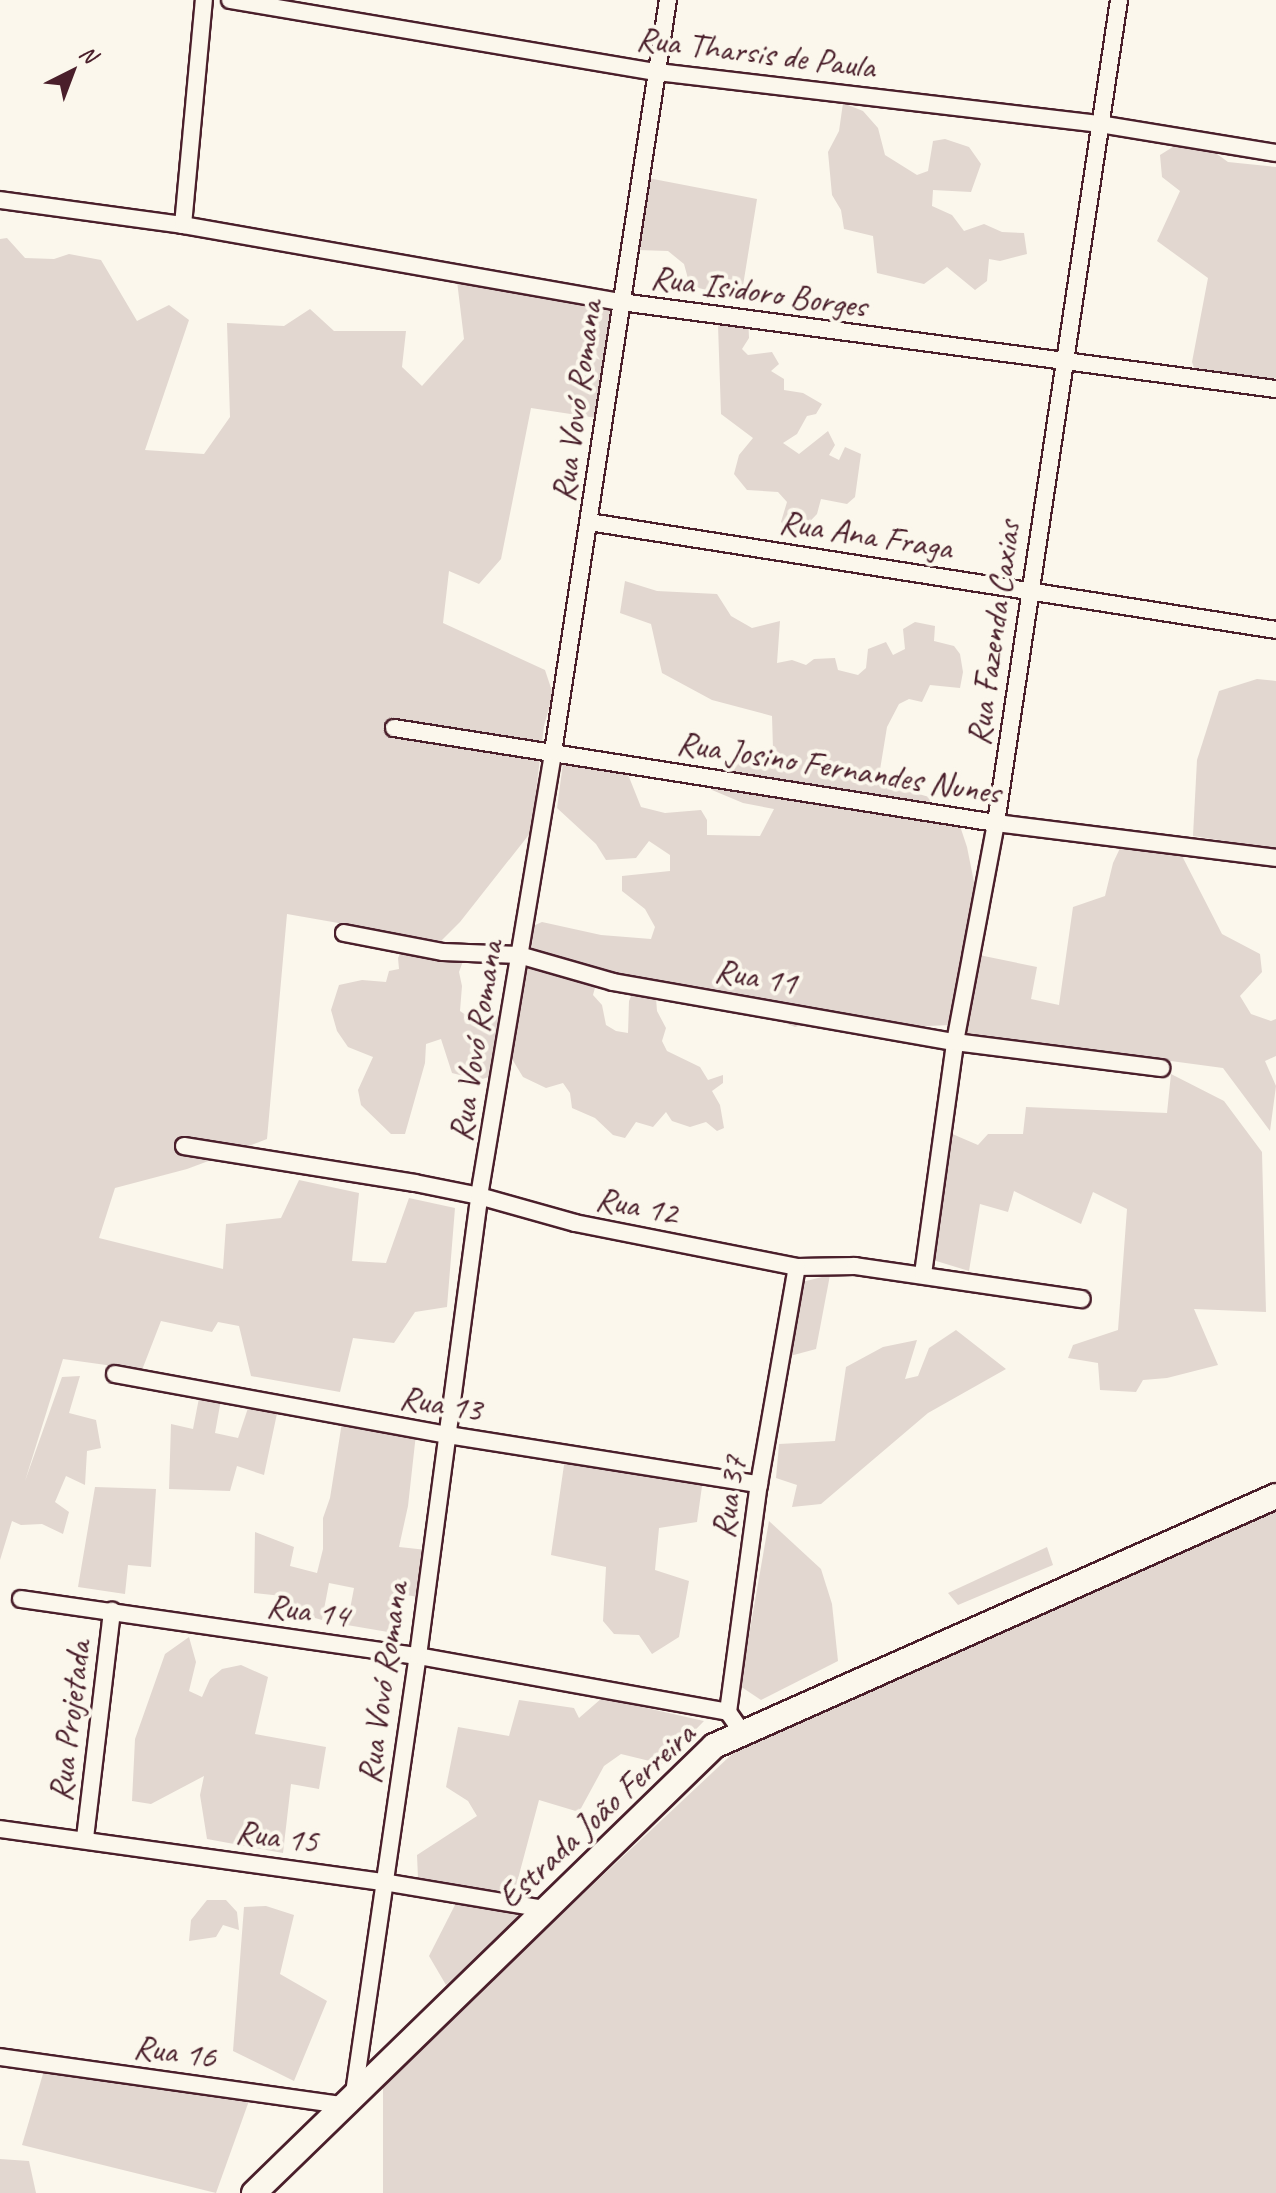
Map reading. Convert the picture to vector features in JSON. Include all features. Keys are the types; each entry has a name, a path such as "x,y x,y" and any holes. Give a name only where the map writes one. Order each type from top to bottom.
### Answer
{"street":[{"path":"183,225 204,0"},
{"name":"Rua Tharsis de Paula","path":"230,0 657,72 1099,124 1276,153"},
{"name":"Rua Vovó Romana","path":"348,2099 418,1656 479,1196 553,752 668,0"},
{"name":"Rua Fazenda Caxias","path":"923,1274 955,1042 996,823 1119,0"},
{"name":"Rua Isidoro Borges","path":"0,200 183,225 621,302 1276,389"},
{"name":"Rua Ana Fraga","path":"589,522 1276,630"},
{"name":"Rua Josino Fernandes Nunes","path":"394,728 996,823 1276,858"},
{"name":"Rua 11","path":"344,933 443,952 519,955 613,982 955,1042 1161,1068"},
{"name":"Rua 12","path":"184,1146 479,1196 575,1223 797,1267 855,1266 1082,1299"},
{"name":"Rua 37","path":"728,1712 759,1484 797,1267"},
{"name":"Rua 13","path":"115,1374 448,1435 759,1484"},
{"name":"Estrada João Ferreira","path":"254,2193 714,1746 1276,1496"},
{"name":"Rua 14","path":"21,1599 418,1656 728,1712"},
{"name":"Rua Projetada","path":"85,1838 112,1611"},
{"path":"728,1712 742,1732"},
{"name":"Rua 15","path":"0,1829 85,1838 545,1909"},
{"name":"Rua 16","path":"0,2057 348,2099"}],"shaded area":[{"path":"843,103 863,111 878,128 885,155 917,175 928,171 933,141 945,139 969,147 981,164 971,192 933,190 932,206 952,215 964,231 984,224 1002,232 1024,233 1027,254 1000,261 989,259 987,281 975,290 947,267 924,284 877,273 873,236 844,229 841,210 832,195 828,152 839,131"},
{"path":"1176,145 1210,149 1228,162 1276,167 1276,378 1255,381 1196,374 1192,362 1208,278 1157,241 1180,191 1162,177 1160,155"},
{"path":"648,178 757,199 741,298 690,286 684,264 668,251 638,250"},
{"path":"7,238 25,258 54,259 69,254 101,260 137,321 169,305 189,320 145,450 204,454 230,417 227,323 284,326 310,309 334,331 406,331 402,367 422,386 464,339 457,281 615,308 597,418 531,408 501,559 479,584 449,571 443,623 545,670 553,694 544,726 531,832 460,922 441,941 287,914 267,1139 187,1169 115,1188 99,1238 223,1269 226,1224 281,1218 299,1180 359,1193 352,1261 386,1263 409,1198 455,1208 447,1307 415,1312 394,1343 353,1338 340,1392 251,1376 239,1326 218,1322 212,1332 161,1321 142,1370 63,1359 25,1481 62,1377 80,1376 69,1413 96,1420 101,1448 87,1451 85,1485 66,1476 55,1502 69,1512 63,1534 42,1524 21,1525 12,1521 0,1560 0,239"},
{"path":"729,313 748,315 749,338 742,349 748,355 772,352 779,364 771,371 784,379 784,390 803,393 822,404 816,414 807,416 797,434 783,443 799,454 828,431 835,445 829,455 839,460 845,447 861,454 855,497 847,504 821,499 817,514 795,537 781,522 787,502 778,492 747,490 734,474 739,455 753,438 721,414 718,325"},
{"path":"625,581 657,591 717,594 731,616 752,628 780,621 777,663 792,660 806,665 814,659 835,658 838,670 858,675 866,668 868,649 886,642 893,655 905,649 903,629 915,622 935,626 934,641 954,646 960,654 963,672 960,688 930,685 922,702 909,699 899,704 887,727 878,782 929,797 934,820 960,826 967,847 976,892 951,1025 904,1027 841,1013 795,1027 697,986 643,982 532,949 533,926 542,922 601,935 651,939 655,927 645,909 622,891 622,876 670,871 670,855 649,841 636,858 606,860 596,844 557,808 563,763 591,764 627,772 641,807 665,813 701,810 707,820 707,835 760,836 774,809 743,803 712,790 738,755 773,749 772,716 712,700 662,673 651,624 620,613"},
{"path":"1257,679 1276,681 1276,849 1193,836 1197,760 1219,691"},
{"path":"1122,844 1180,852 1222,934 1260,954 1262,972 1240,996 1251,1014 1271,1021 1276,1019 1276,1056 1265,1061 1276,1086 1270,1131 1223,1068 961,1033 979,955 1037,967 1031,999 1059,1005 1073,907 1105,896 1113,863"},
{"path":"455,948 463,961 459,972 462,986 460,1011 470,1018 501,1015 513,1022 525,965 536,964 549,974 596,984 593,995 602,1005 606,1025 616,1031 628,1033 629,1001 633,992 656,998 657,1011 666,1028 662,1041 667,1051 700,1067 708,1080 723,1075 723,1083 712,1091 720,1105 724,1128 717,1131 706,1122 690,1127 672,1121 666,1112 653,1127 636,1122 625,1138 613,1135 595,1118 572,1108 570,1093 563,1083 546,1088 523,1077 512,1059 497,1056 492,1076 479,1080 452,1073 441,1039 426,1044 425,1063 405,1134 391,1134 361,1105 358,1090 373,1057 348,1047 337,1031 331,1010 339,985 362,980 386,982 389,971 399,969 398,958 402,949"},
{"path":"1171,1074 1224,1101 1262,1152 1266,1312 1194,1309 1218,1365 1167,1378 1143,1380 1136,1392 1100,1390 1098,1363 1068,1358 1073,1345 1118,1330 1127,1209 1093,1192 1081,1224 1014,1191 1008,1212 980,1204 969,1271 933,1260 950,1133 978,1145 988,1134 1023,1134 1026,1107 1167,1113"},
{"path":"830,1275 816,1349 790,1356 802,1282"},
{"path":"956,1330 1006,1369 928,1413 821,1504 792,1507 797,1485 776,1478 779,1444 835,1441 846,1367 883,1347 917,1340 905,1379 918,1376 929,1348"},
{"path":"222,1394 215,1433 238,1438 251,1399 279,1404 264,1475 237,1466 230,1491 169,1489 171,1424 193,1429 199,1398"},
{"path":"343,1416 416,1434 408,1506 399,1547 427,1550 418,1597 395,1593 388,1632 347,1625 354,1588 329,1583 322,1620 294,1612 292,1597 254,1593 255,1532 294,1547 290,1566 317,1573 323,1549 323,1518 330,1498"},
{"path":"565,1458 703,1479 697,1522 659,1528 655,1570 689,1581 679,1637 652,1654 639,1635 614,1634 603,1621 606,1567 551,1555"},
{"path":"95,1487 156,1489 151,1567 128,1565 125,1594 78,1587"},
{"path":"1276,1507 1276,2193 383,2193 383,2082 747,1740"},
{"path":"769,1521 821,1569 832,1604 838,1661 761,1700 740,1686"},
{"path":"1047,1547 1053,1565 958,1605 948,1593"},
{"path":"189,1637 196,1662 189,1691 202,1697 210,1679 222,1669 241,1665 268,1677 255,1734 326,1747 319,1789 291,1784 283,1853 207,1839 200,1795 204,1776 151,1804 132,1801 135,1739 165,1654"},
{"path":"602,1698 704,1721 662,1764 621,1754 604,1766 579,1812 539,1800 515,1890 465,1892 434,1887 418,1878 417,1855 477,1816 468,1801 446,1787 458,1727 509,1736 519,1700 574,1708 579,1718"},
{"path":"207,1900 226,1900 237,1912 239,1930 223,1925 216,1937 189,1941 191,1920"},
{"path":"457,1901 525,1917 446,1985 429,1956"},
{"path":"266,1906 294,1915 280,1974 327,2001 294,2081 233,2051 244,1907"},
{"path":"45,2067 250,2098 216,2193 22,2145"},
{"path":"0,2159 29,2161 36,2193 0,2193"}]}
